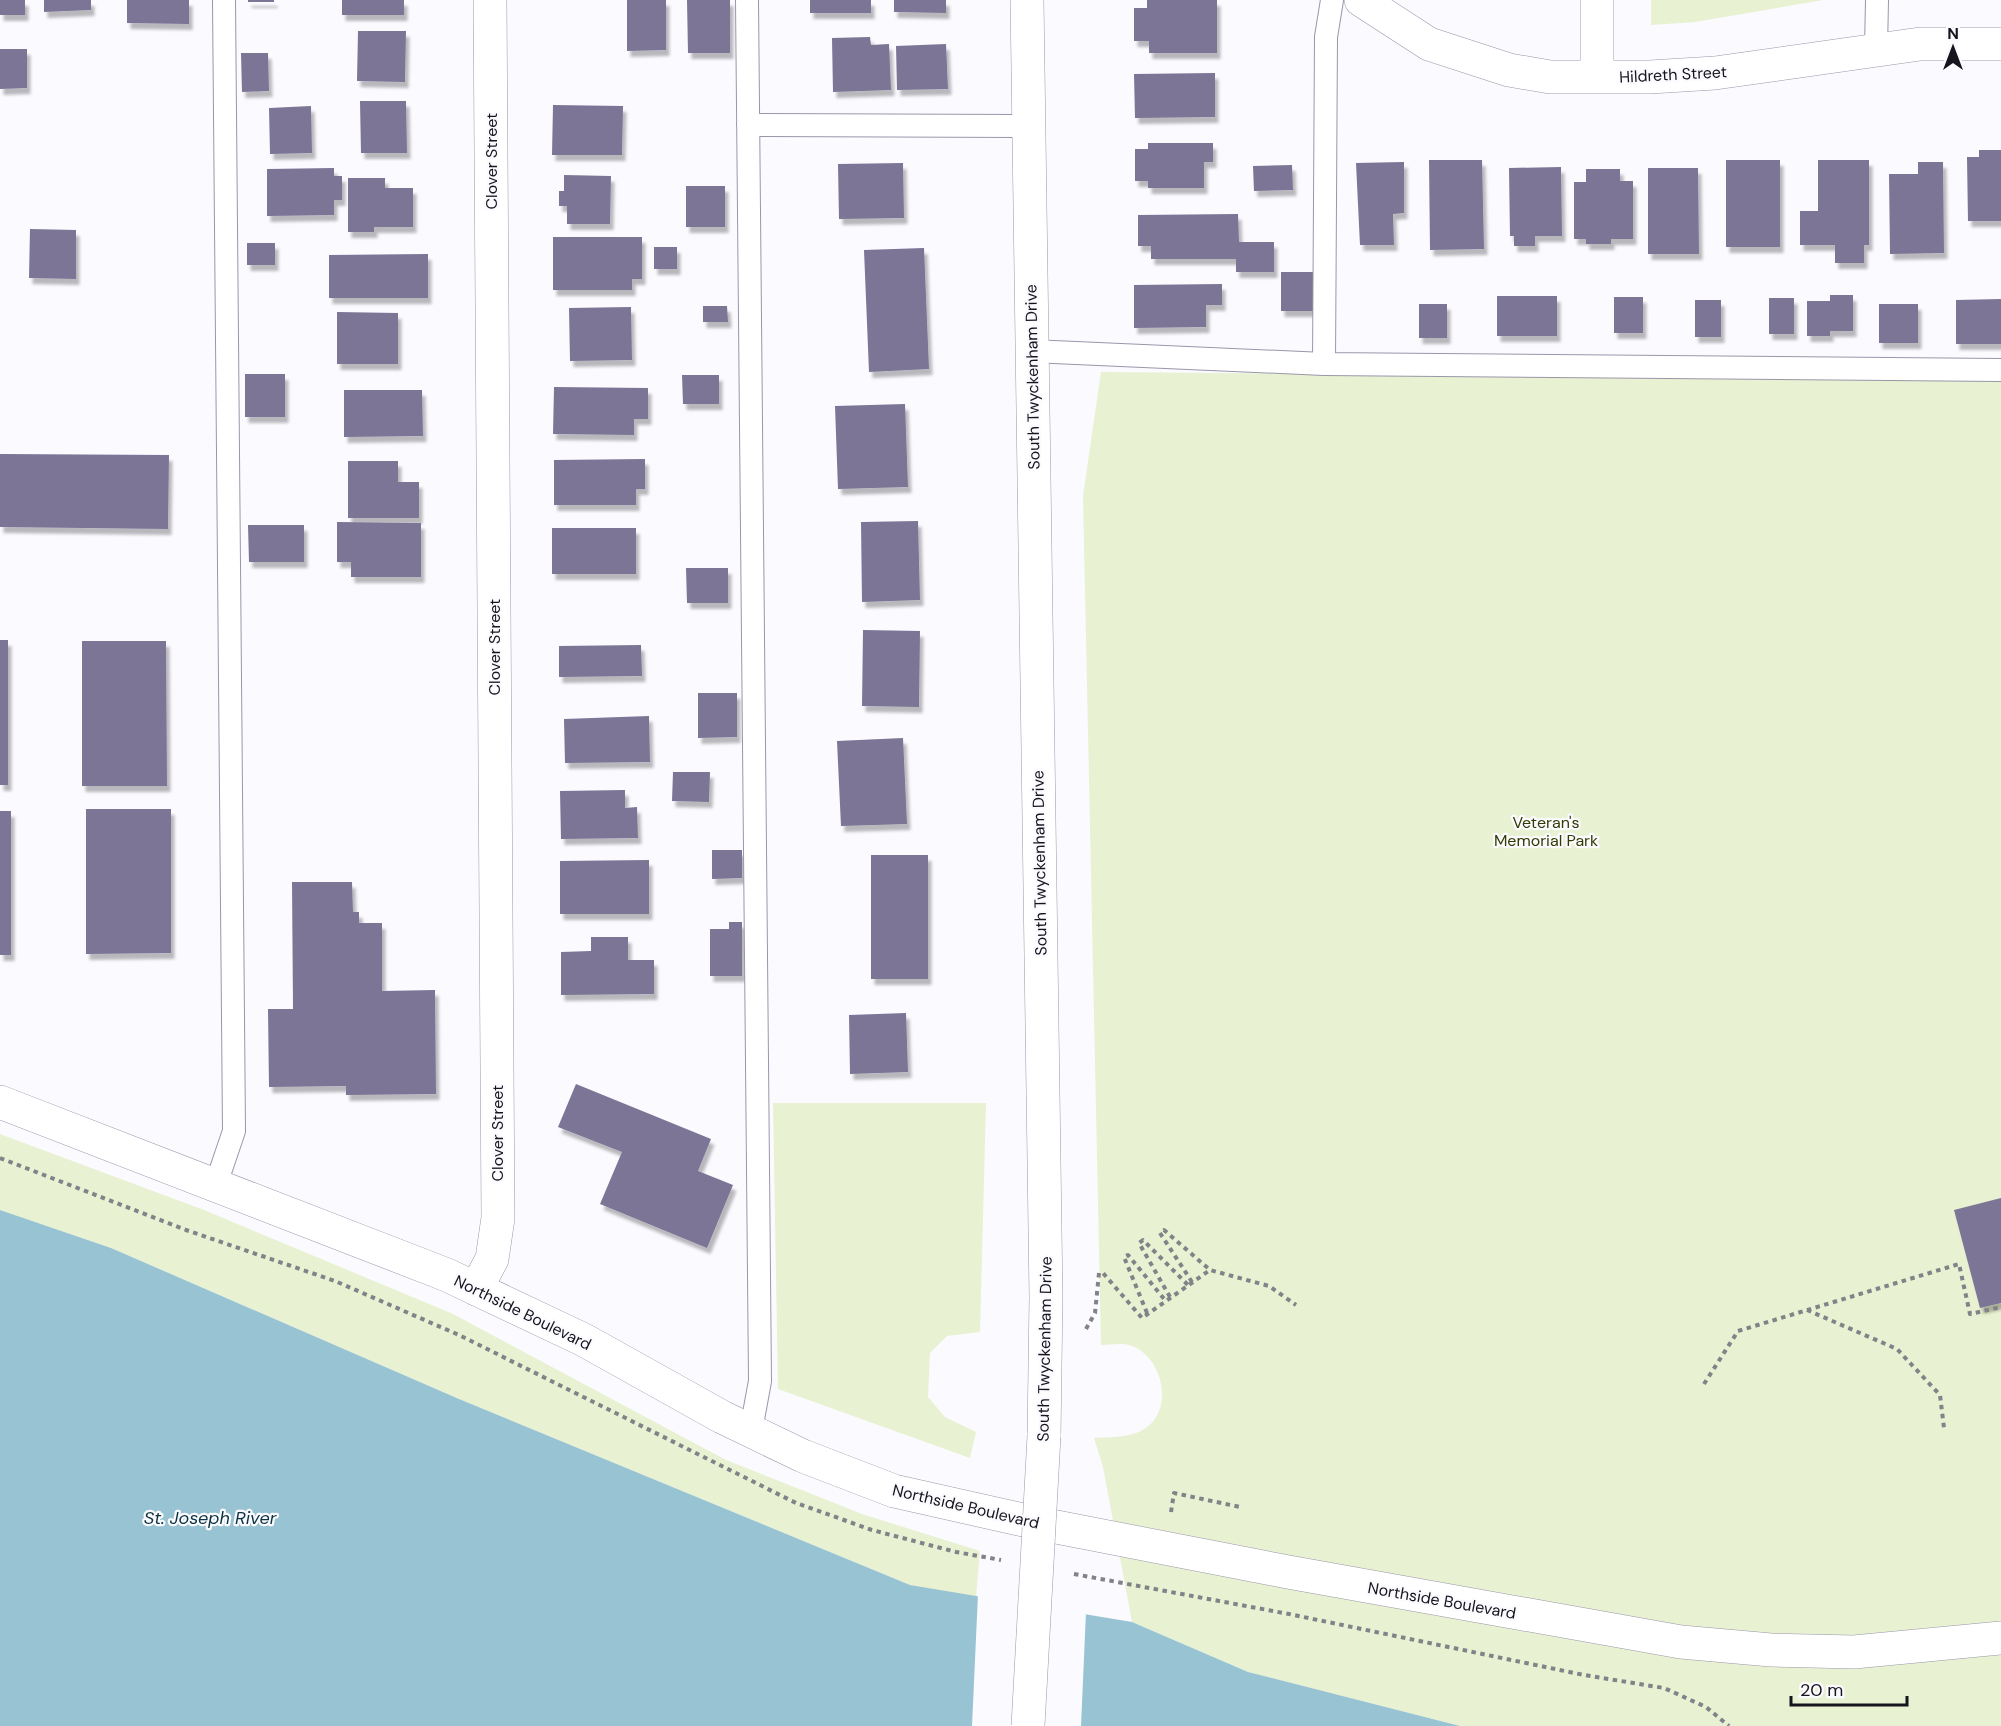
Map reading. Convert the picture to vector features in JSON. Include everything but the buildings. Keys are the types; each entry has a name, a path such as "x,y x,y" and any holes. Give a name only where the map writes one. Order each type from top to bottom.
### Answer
{"street":[{"name":"Clover Street","path":"476,1289 492,1259 498,1218 489,0"},
{"name":"South Twyckenham Drive","path":"1027,0 1046,1296 1044,1436 1028,1726"},
{"name":"Hildreth Street","path":"1361,0 1429,44 1509,70 1550,77 1715,73 1876,49 1940,43 2001,44"},
{"path":"1597,0 1597,77"},
{"name":"Northside Boulevard","path":"0,1102 216,1184 476,1289 584,1340 722,1417 803,1456 894,1491 1266,1568 1632,1635 1706,1645 1854,1652 1926,1647 2001,1638"}],"lane":[{"path":"216,1184 234,1131 224,0"},
{"path":"747,0 760,1381 751,1430"},
{"path":"1324,364 1326,37 1332,0"},
{"path":"1876,49 1877,0"},
{"path":"748,125 1030,126"},
{"path":"1031,351 1324,364 2001,370"}],"path":[{"path":"1190,1283 1160,1233 1164,1230 1210,1270 1269,1286 1296,1305"},
{"path":"1167,1299 1139,1243 1143,1240 1190,1283"},
{"path":"1148,1312 1124,1257 1128,1255 1167,1299"},
{"path":"1704,1384 1738,1330 1959,1264 1970,1314 2001,1307"},
{"path":"1086,1329 1095,1313 1099,1273 1103,1273 1142,1318 1210,1270"},
{"path":"1807,1310 1897,1349 1940,1395 1944,1428"},
{"path":"1512,1660 1664,1688 1706,1707 1729,1726"}],"green space":[{"path":"1651,0 1823,0 1695,22 1651,25"},
{"name":"Veteran's Memorial Park","path":"1101,372 2001,380 2001,1726 1460,1726 1248,1672 1132,1622 1103,1467 1094,1438 1121,1436 1142,1431 1156,1418 1162,1394 1156,1369 1140,1350 1126,1344 1101,1345 1083,496"},
{"path":"773,1103 986,1103 980,1332 947,1336 930,1353 928,1397 945,1417 976,1432 970,1458 778,1389"},
{"path":"0,1134 204,1210 453,1314 726,1460 862,1514 980,1551 976,1597 910,1585 459,1399 111,1248 0,1210"}],"water":[{"name":"St. Joseph River","path":"0,1210 111,1248 459,1399 910,1585 1132,1622 1248,1672 1460,1726 0,1726"}],"pier":[{"path":"978,1594 1086,1612 1081,1726 972,1726"}]}
